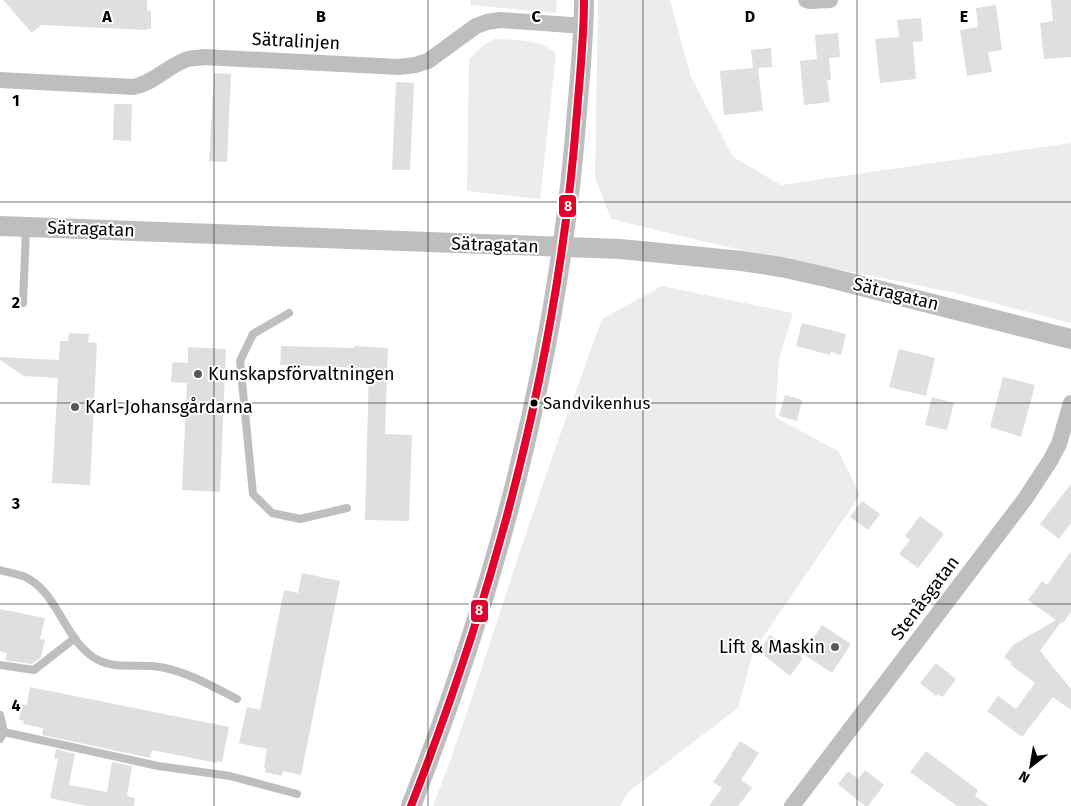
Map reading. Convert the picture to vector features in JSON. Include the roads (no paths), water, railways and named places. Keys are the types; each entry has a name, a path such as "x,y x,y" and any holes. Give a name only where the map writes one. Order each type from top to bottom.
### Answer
{"street":[{"path":"410,806 438,735 470,641 508,513 541,374 574,162 584,26 584,0"},
{"path":"806,0 810,2 830,0"},
{"name":"Sätralinjen","path":"0,80 134,87 146,84 188,59 204,57 392,66 415,65 428,61 468,31 487,22 516,20 584,26"},
{"name":"Sätragatan","path":"0,226 620,249 742,261 781,267 907,296 1071,339"},
{"name":"Stenåsgatan","path":"792,806 1025,498 1054,452 1071,403"}],"lane":[{"path":"23,302 26,227"},
{"path":"289,314 254,334 240,361 254,494 272,512 300,519 347,508"},
{"path":"0,570 27,577 40,586 75,638 93,657 110,665 159,667 188,674 237,700"},
{"path":"0,665 34,670 75,638"},
{"path":"0,715 2,735 158,766 230,776 297,794"}],"place":[{"name":"Kunskapsförvaltningen","path":"198,374"},
{"name":"Sandvikenhus","path":"534,403"},
{"name":"Karl-Johansgårdarna","path":"75,407"},
{"name":"Lift & Maskin","path":"835,647"}]}
